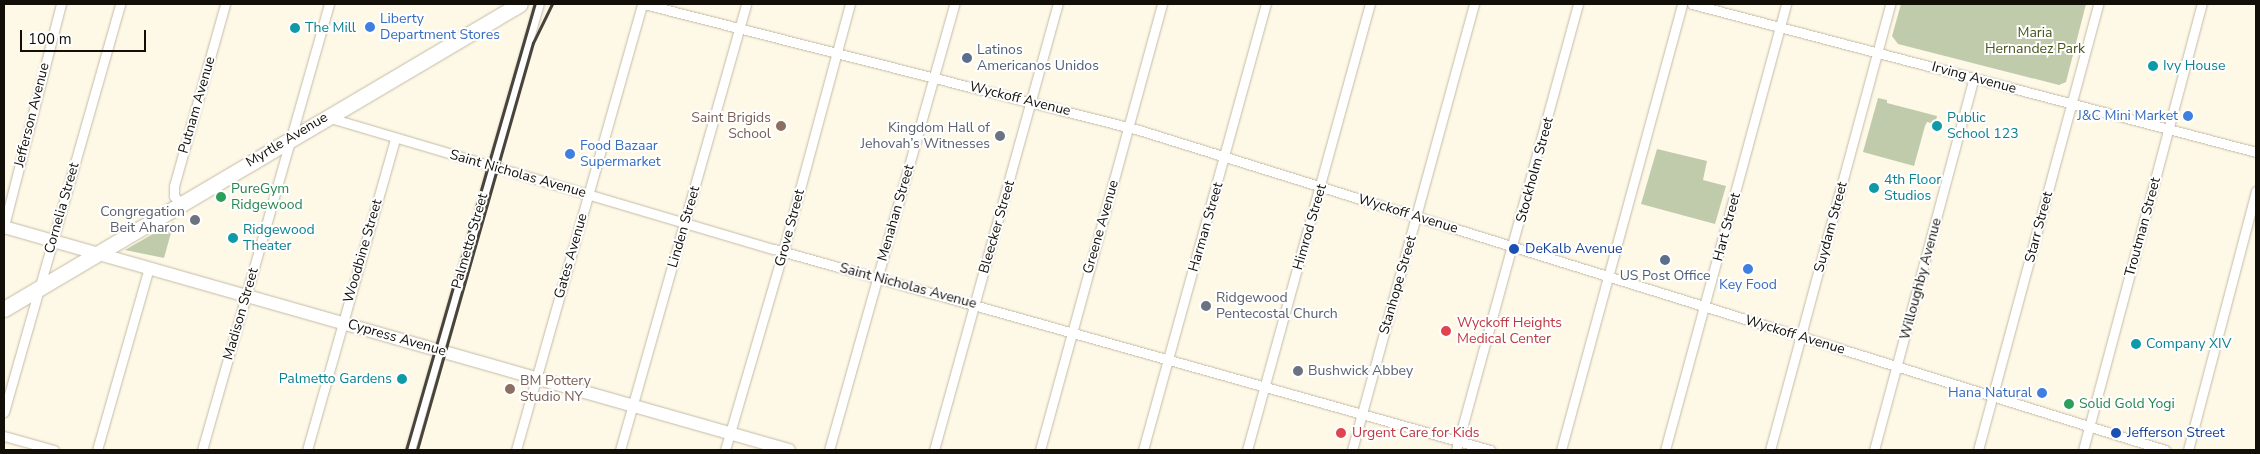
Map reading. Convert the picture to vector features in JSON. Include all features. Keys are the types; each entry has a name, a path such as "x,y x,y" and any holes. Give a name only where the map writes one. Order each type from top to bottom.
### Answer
{"main road":[{"name":"Myrtle Avenue","path":"4,309 290,138 520,4"},
{"name":"Cypress Avenue","path":"4,227 789,450"}],"street":[{"name":"Jefferson Avenue","path":"4,227 61,4"},
{"name":"Cornelia Street","path":"4,412 120,4"},
{"name":"Putnam Avenue","path":"181,204 174,196 174,186 225,4"},
{"name":"Madison Street","path":"202,450 328,4"},
{"name":"Palmetto Street","path":"410,450 539,4"},
{"name":"Wyckoff Avenue","path":"643,4 1032,101 1130,128 2165,450"},
{"name":"Gates Avenue","path":"516,450 643,4"},
{"name":"Linden Street","path":"620,450 746,4"},
{"name":"Grove Street","path":"725,450 783,252 850,4"},
{"name":"Menahan Street","path":"829,450 954,4"},
{"name":"Bleecker Street","path":"934,450 1058,4"},
{"name":"Greene Avenue","path":"1040,450 1130,128 1162,4"},
{"name":"Harman Street","path":"1143,450 1226,157 1266,4"},
{"name":"Himrod Street","path":"1247,450 1322,187 1370,4"},
{"name":"Stanhope Street","path":"1352,450 1418,217 1474,4"},
{"name":"Stockholm Street","path":"1458,446 1514,247 1578,4"},
{"path":"1561,450 1610,277 1682,4"},
{"name":"Irving Avenue","path":"1692,4 2256,152"},
{"name":"Hart Street","path":"1665,450 1706,307 1786,4"},
{"name":"Suydam Street","path":"1770,450 1802,337 1890,4"},
{"name":"Starr Street","path":"1978,450 1994,397 2098,4"},
{"name":"Troutman Street","path":"2083,450 2202,4"},
{"name":"Willoughby Avenue","path":"1874,450 1898,367 1974,78"},
{"name":"Saint Nicholas Avenue","path":"326,117 395,139 783,252 975,304 1362,414 1458,446 1490,450"},
{"name":"Woodbine Street","path":"306,450 395,139"},
{"path":"2188,450 2256,191"},
{"path":"97,450 149,268"},
{"path":"4,436 54,450"}],"green space":[{"name":"Maria Hernandez Park","path":"1901,4 2086,4 2066,82 2059,85 1898,44 1892,36"},
{"path":"1878,98 1887,100 1887,103 1937,116 1935,124 1927,122 1925,126 1914,166 1863,152"},
{"path":"1657,149 1707,161 1703,180 1726,186 1715,224 1641,204"},
{"path":"174,222 164,258 125,250 172,223"}],"railway":[{"path":"406,450 535,4"},
{"path":"417,450 533,43 552,4"}],"place":[{"name":"Liberty Department Stores","path":"370,27"},
{"name":"The Mill","path":"295,28"},
{"name":"Latinos Americanos Unidos","path":"967,58"},
{"name":"Ivy House","path":"2153,66"},
{"name":"J&C Mini Market","path":"2188,116"},
{"name":"Saint Brigids School","path":"781,126"},
{"name":"Public School 123","path":"1937,126"},
{"name":"Kingdom Hall of Jehovah’s Witnesses","path":"1000,136"},
{"name":"Food Bazaar Supermarket","path":"570,154"},
{"name":"4th Floor Studios","path":"1874,188"},
{"name":"PureGym Ridgewood","path":"221,197"},
{"name":"Congregation Beit Aharon","path":"195,220"},
{"name":"Ridgewood Theater","path":"233,238"},
{"name":"DeKalb Avenue","path":"1514,249"},
{"name":"US Post Office","path":"1665,260"},
{"name":"Key Food","path":"1748,269"},
{"name":"Ridgewood Pentecostal Church","path":"1206,306"},
{"name":"Wyckoff Heights Medical Center","path":"1446,331"},
{"name":"Company XIV","path":"2136,344"},
{"name":"Bushwick Abbey","path":"1298,371"},
{"name":"Palmetto Gardens","path":"402,379"},
{"name":"BM Pottery Studio NY","path":"510,389"},
{"name":"Hana Natural","path":"2042,393"},
{"name":"Solid Gold Yogi","path":"2069,404"},
{"name":"Urgent Care for Kids","path":"1341,433"},
{"name":"Jefferson Street","path":"2116,433"}]}
